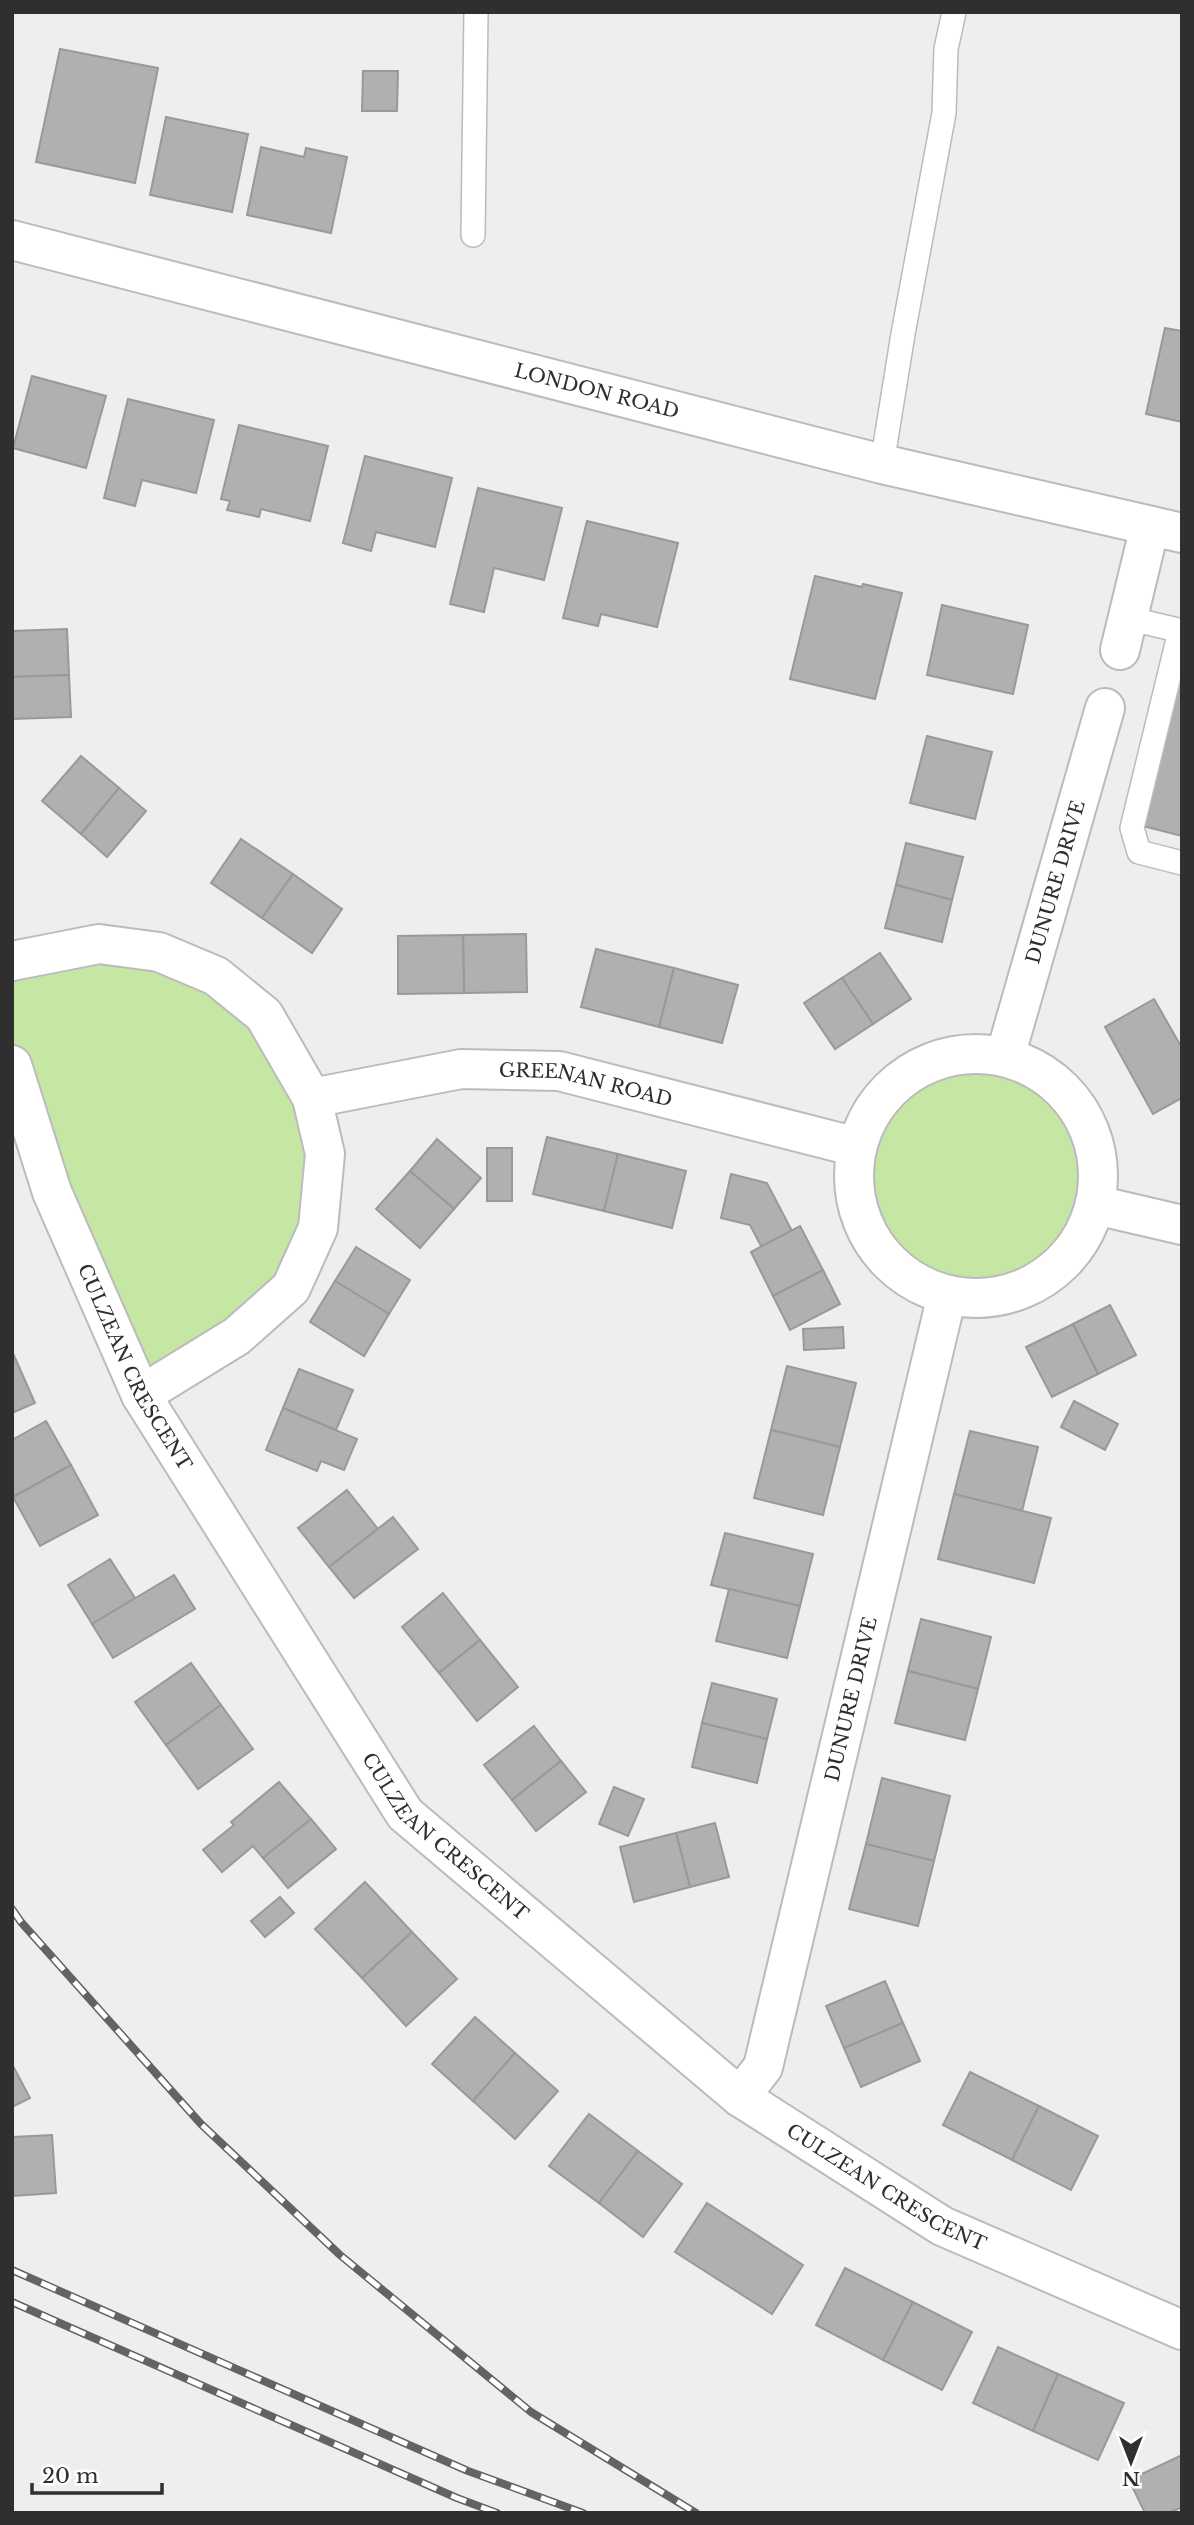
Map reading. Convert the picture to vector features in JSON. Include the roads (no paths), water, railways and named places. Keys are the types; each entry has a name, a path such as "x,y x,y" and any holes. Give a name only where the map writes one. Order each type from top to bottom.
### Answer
{"street":[{"name":"LONDON ROAD","path":"12,240 882,464 1166,530"},
{"path":"1124,634 1166,530"},
{"name":"DUNURE DRIVE","path":"1005,1057 1105,708"},
{"path":"12,961 99,944 159,952 216,976 264,1015 312,1098 325,1154 318,1228 291,1288 237,1336 141,1395"},
{"path":"967,1054 1005,1057 1040,1072 1070,1097 1089,1129 1098,1166 1096,1205 1081,1240 1056,1270 1023,1289 986,1298 947,1295 912,1280 883,1256 863,1223 854,1186 857,1147 872,1112 896,1083 929,1063 967,1054"},
{"name":"CULZEAN CRESCENT","path":"12,1065 52,1192 141,1395 405,1814 740,2097 942,2226 1182,2330"},
{"name":"GREENAN ROAD","path":"312,1098 461,1069 559,1071 857,1147"},
{"path":"1096,1205 1182,1225"},
{"name":"DUNURE DRIVE","path":"740,2097 763,2067 947,1295"}],"lane":[{"path":"473,235 477,12"},
{"path":"882,464 944,113 946,49 954,12"},
{"path":"1124,634 1181,631 1132,828 1139,852 1182,863"}],"railway":[{"path":"12,1909 201,2124 340,2255 531,2412 696,2513"},
{"path":"12,2270 468,2471 583,2513"},
{"path":"12,2302 457,2498 497,2513"}]}
